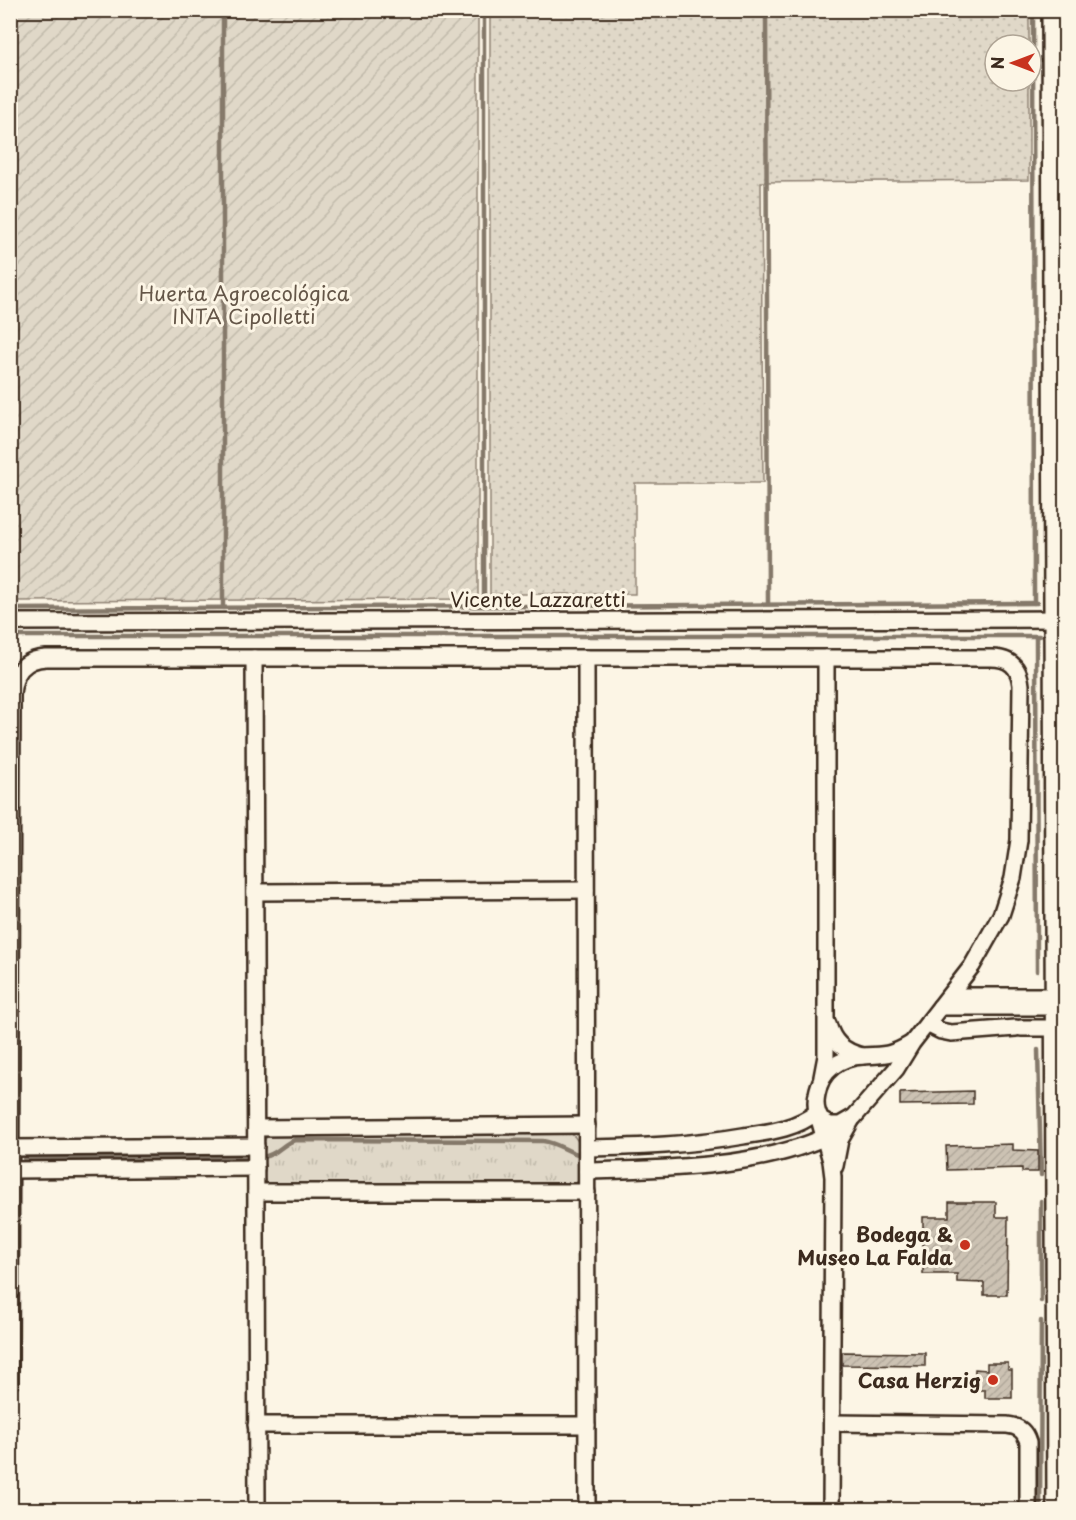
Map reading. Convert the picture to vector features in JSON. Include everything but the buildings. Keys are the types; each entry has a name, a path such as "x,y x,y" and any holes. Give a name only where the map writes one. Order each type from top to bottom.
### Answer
{"main road":[{"path":"1053,10 1060,66 1058,1509"}],"street":[{"name":"Vicente Lazzaretti","path":"10,622 1060,619"},
{"path":"10,1383 12,696 17,674 26,663 39,658 996,658 1012,663 1018,670 1021,685 1019,815 1017,852 1006,903 990,937 972,966 912,1043 896,1069 850,1120 824,1137 784,1152 665,1168 586,1171"},
{"path":"254,658 257,1509"},
{"path":"586,658 587,1509"},
{"path":"826,658 826,1056 816,1097 817,1112 831,1161 833,1184 831,1509"},
{"path":"255,892 586,890"},
{"path":"944,1002 1058,1023"},
{"path":"826,1015 830,1033 840,1046 862,1056"},
{"path":"927,1024 951,1033 1058,1023"},
{"path":"821,1082 827,1073 840,1062 862,1056 888,1054 912,1043"},
{"path":"586,1148 653,1146 727,1139 786,1128 806,1120 817,1112"},
{"path":"817,1112 825,1123 834,1125 850,1120"},
{"path":"833,1184 836,1154 850,1120"},
{"path":"255,1128 586,1125"},
{"path":"11,1148 255,1146"},
{"path":"11,1170 255,1168"},
{"path":"256,1192 586,1192"},
{"path":"832,1423 1007,1425 1018,1428 1027,1436 1029,1442 1028,1509"},
{"path":"256,1425 586,1425"}],"green space":[{"name":"Huerta Agroecológica INTA Cipolletti","path":"10,11 478,11 478,599 11,601"},
{"path":"490,11 1029,11 1029,33 983,33 983,93 1029,93 1029,180 761,182 763,483 635,483 635,594 490,594"},
{"path":"566,1132 576,1139 580,1151 579,1179 574,1186 268,1186 262,1168 263,1146 268,1135"}],"waterway":[{"path":"223,10 223,608"},
{"path":"484,10 484,606"},
{"path":"766,10 768,604"},
{"path":"1033,10 1034,603"},
{"path":"10,609 1037,603"},
{"path":"10,636 1039,636"},
{"path":"1036,636 1037,971"},
{"path":"1038,1050 1041,1175"},
{"path":"262,1157 295,1140 543,1141 581,1155"},
{"path":"24,1159 244,1157"},
{"path":"1041,1201 1041,1301"},
{"path":"1040,1510 1041,1321"}],"place":[{"name":"Bodega & Museo La Falda","path":"965,1245"},
{"name":"Casa Herzig","path":"993,1380"}]}
